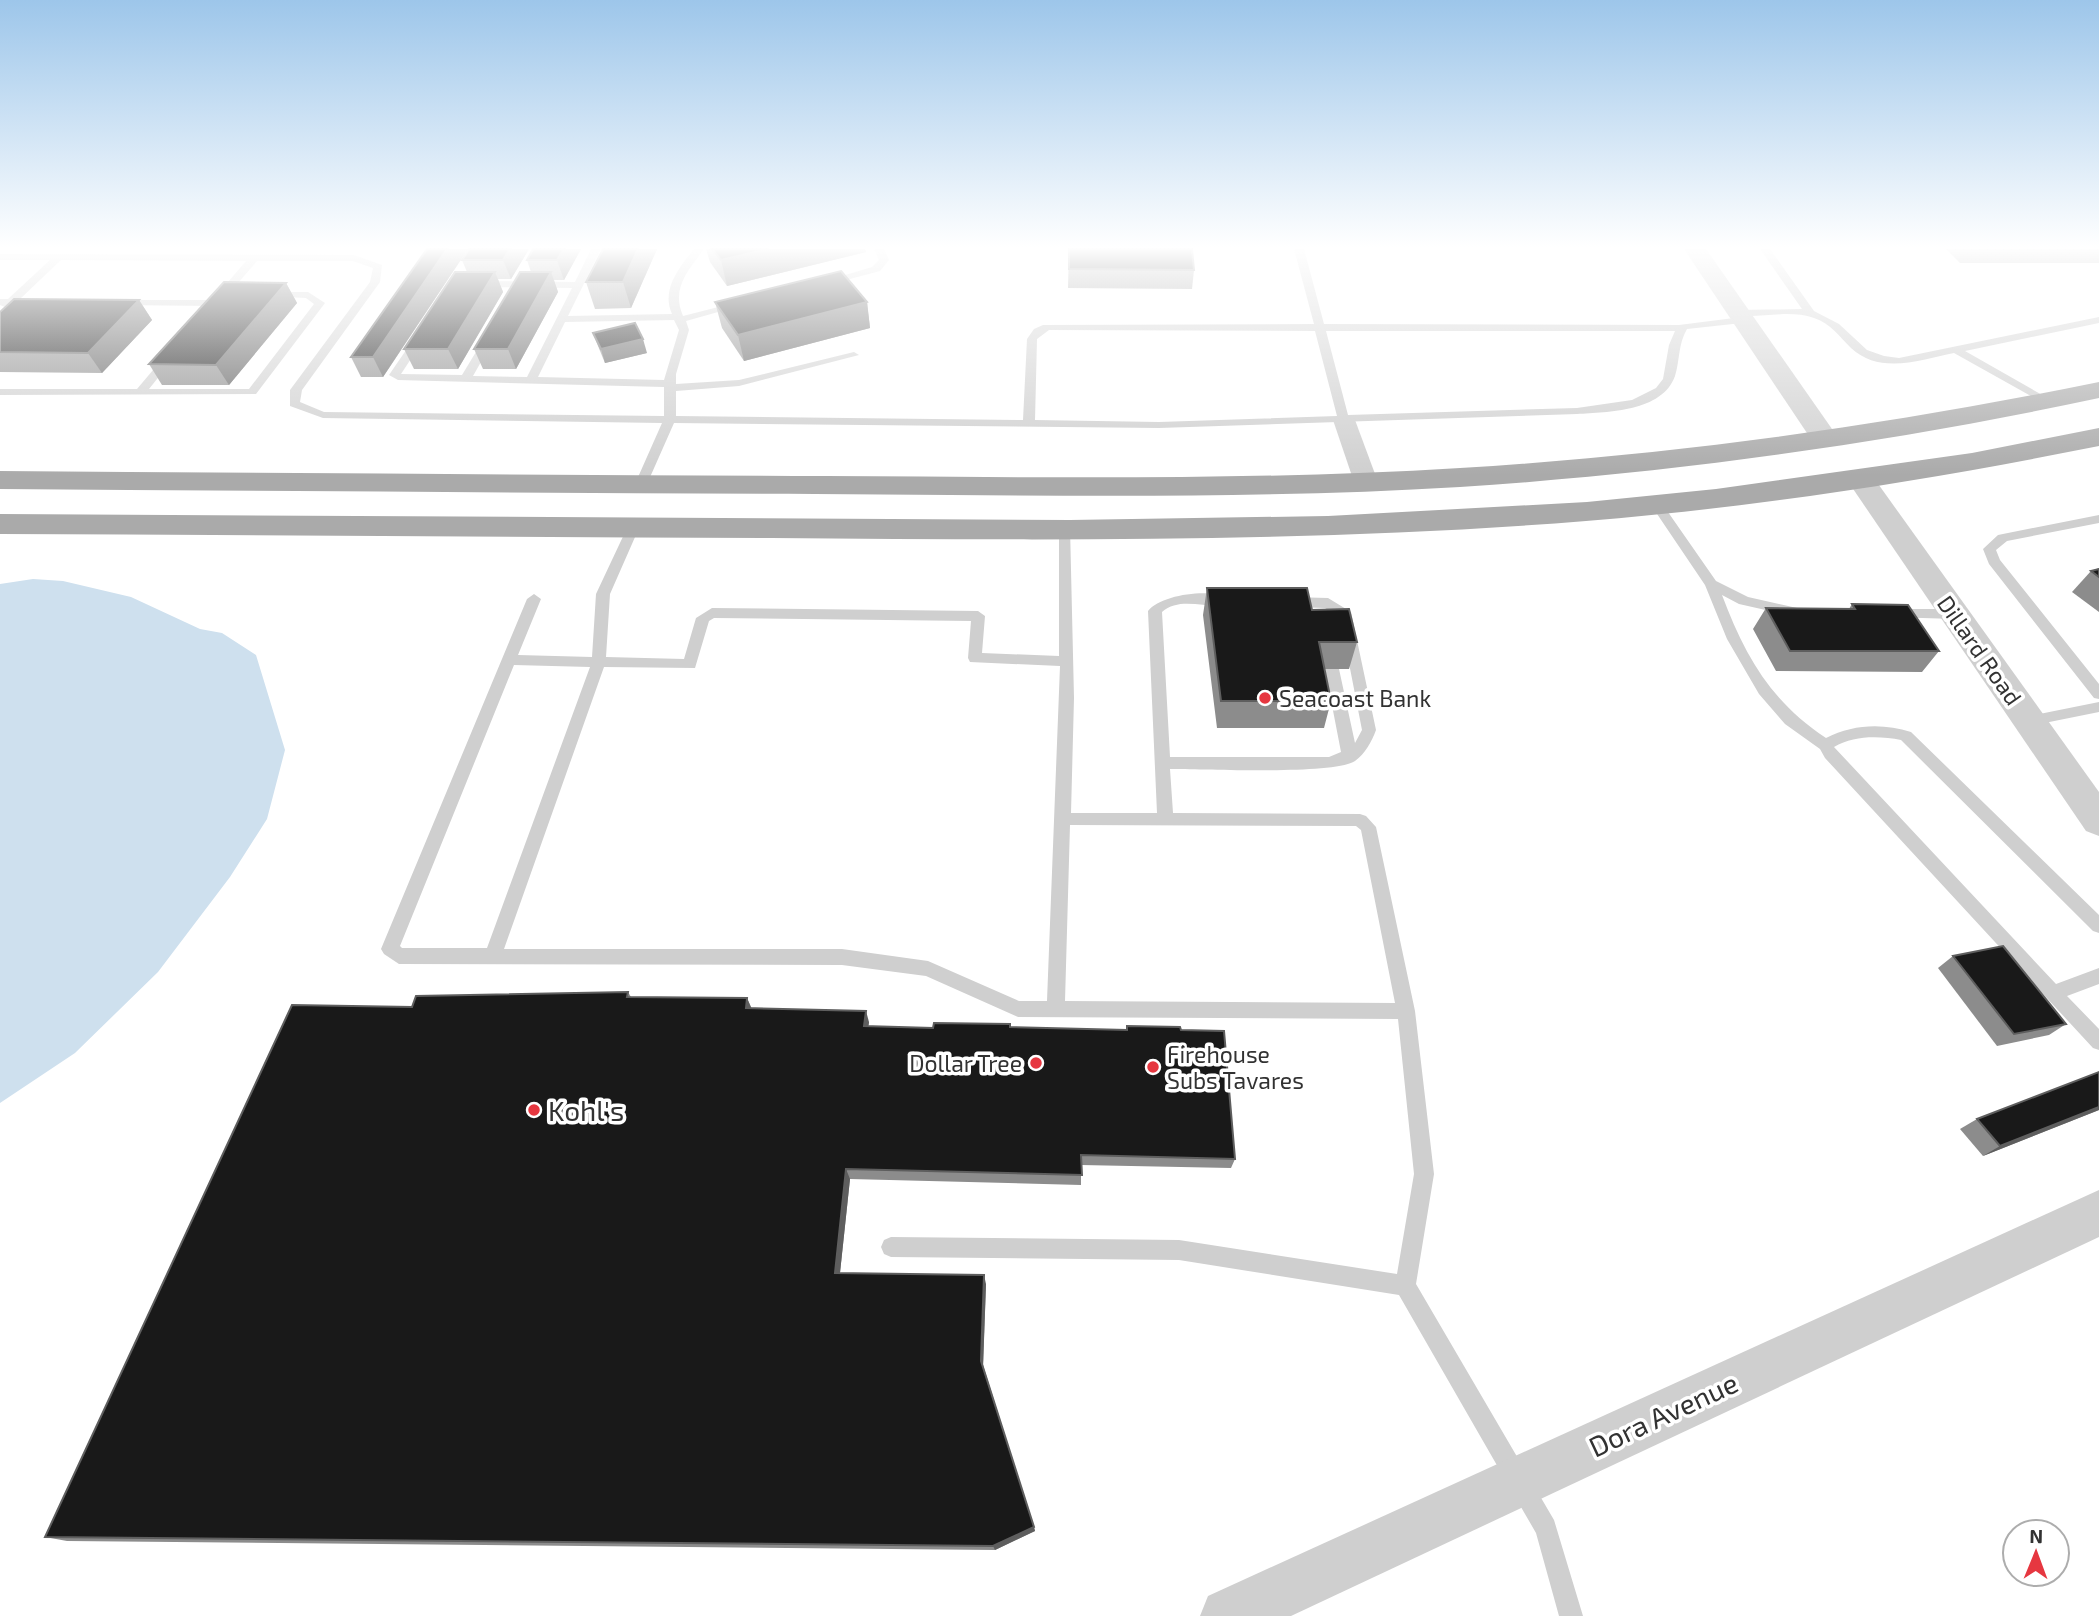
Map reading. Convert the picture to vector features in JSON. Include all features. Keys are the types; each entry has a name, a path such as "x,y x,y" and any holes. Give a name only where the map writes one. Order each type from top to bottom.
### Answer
{"main road":[{"path":"0,480 1047,486 1366,482 1631,463 1825,439 2099,390"},
{"path":"1861,480 1869,467 1884,455 2039,419 2047,413 2047,401"},
{"path":"0,524 1226,530 1378,524 1659,505 1861,480 1991,459 2099,437"},
{"path":"1659,505 1797,466 1819,454 1825,439"},
{"path":"185,525 256,510 295,507 532,508 575,504 615,495 641,484"},
{"path":"633,528 661,516 741,502 954,504 990,501 1047,486"}],"street":[{"path":"1745,324 1825,439"},
{"path":"1345,420 1366,482"},
{"name":"Dillard Road","path":"1861,480 2030,721 2088,789 2099,821"},
{"name":"Dora Avenue","path":"1228,1616 2099,1213"}],"lane":[{"path":"0,393 252,391 303,324"},
{"path":"344,324 296,390 294,404 323,415 1029,425 1345,420 1577,411 1643,400 1665,388 1672,369 1673,346 1682,328"},
{"path":"530,382 558,324"},
{"path":"641,484 670,418 670,386 684,330 681,324"},
{"path":"1029,425 1032,339 1038,331 1047,327 1682,328 1688,324"},
{"path":"1830,324 1860,351 1885,360 1927,357 2078,324"},
{"path":"1322,327 1345,420"},
{"path":"426,330 395,375 670,386 739,383 853,355"},
{"path":"465,379 493,333"},
{"path":"1956,350 2047,401"},
{"path":"140,392 174,352"},
{"path":"1659,505 1711,584 1729,631 1755,676 1791,720 1826,745 1830,754 2099,1042"},
{"path":"2099,519 2003,538 1989,549 1994,561 2099,694"},
{"path":"493,956 599,662 603,594 633,528"},
{"path":"1056,1010 1066,661 1065,530"},
{"path":"1711,584 1744,601 1782,611 1805,612"},
{"path":"534,599 390,949 399,956 842,957 928,969 1018,1009 1406,1011"},
{"path":"1165,819 1154,611 1162,603 1175,600 1240,601"},
{"path":"1164,763 1329,763 1350,757 1364,745 1369,730 1346,615 1338,607 1320,608 1279,602"},
{"path":"509,660 690,664 704,618 712,613 978,616 975,658 1066,661"},
{"path":"1877,614 1955,614"},
{"path":"1332,669 1350,757"},
{"path":"2030,721 2099,707"},
{"path":"1826,745 1838,736 1891,731 1906,736 2099,926"},
{"path":"1062,819 1360,820 1368,827 1406,1011 1424,1174 1405,1286 1546,1528 1571,1616"},
{"path":"2053,993 2099,976"},
{"path":"891,1247 1179,1251 1405,1286"}],"water":[{"path":"33,579 63,581 131,597 200,629 222,633 256,655 285,750 267,819 230,877 158,972 75,1053 0,1103 0,584"}],"building":[{"path":"0,324 116,324 88,353 0,352"},
{"path":"185,324 251,324 216,365 149,364"},
{"path":"374,324 395,324 373,357 351,357"},
{"path":"420,324 463,324 448,349 404,349"},
{"path":"489,324 522,324 508,349 474,349"},
{"path":"636,324 643,339 601,349 593,333"},
{"path":"731,324 779,324 738,335"},
{"path":"2099,569 2099,577 2091,571"},
{"name":"Seacoast Bank","path":"1207,588 1307,588 1312,610 1349,609 1357,642 1319,642 1331,701 1221,701"},
{"path":"1852,604 1908,605 1939,651 1790,651 1766,608 1855,609"},
{"path":"2003,946 2066,1024 2014,1034 1953,956"},
{"path":"628,992 627,997 747,998 746,1008 866,1011 864,1026 933,1028 934,1023 1010,1024 1010,1027 1127,1030 1127,1026 1224,1031 1235,1159 1081,1155 1082,1175 846,1169 835,1273 984,1275 981,1361 1034,1527 993,1546 45,1537 292,1005 412,1007 416,996"},
{"path":"2099,1072 2099,1107 2000,1146 1977,1119"}],"place":[{"name":"Seacoast Bank","path":"1265,698"},
{"name":"Dollar Tree","path":"1036,1063"},
{"name":"Firehouse Subs Tavares","path":"1153,1067"},
{"name":"Kohl's","path":"534,1110"}]}
